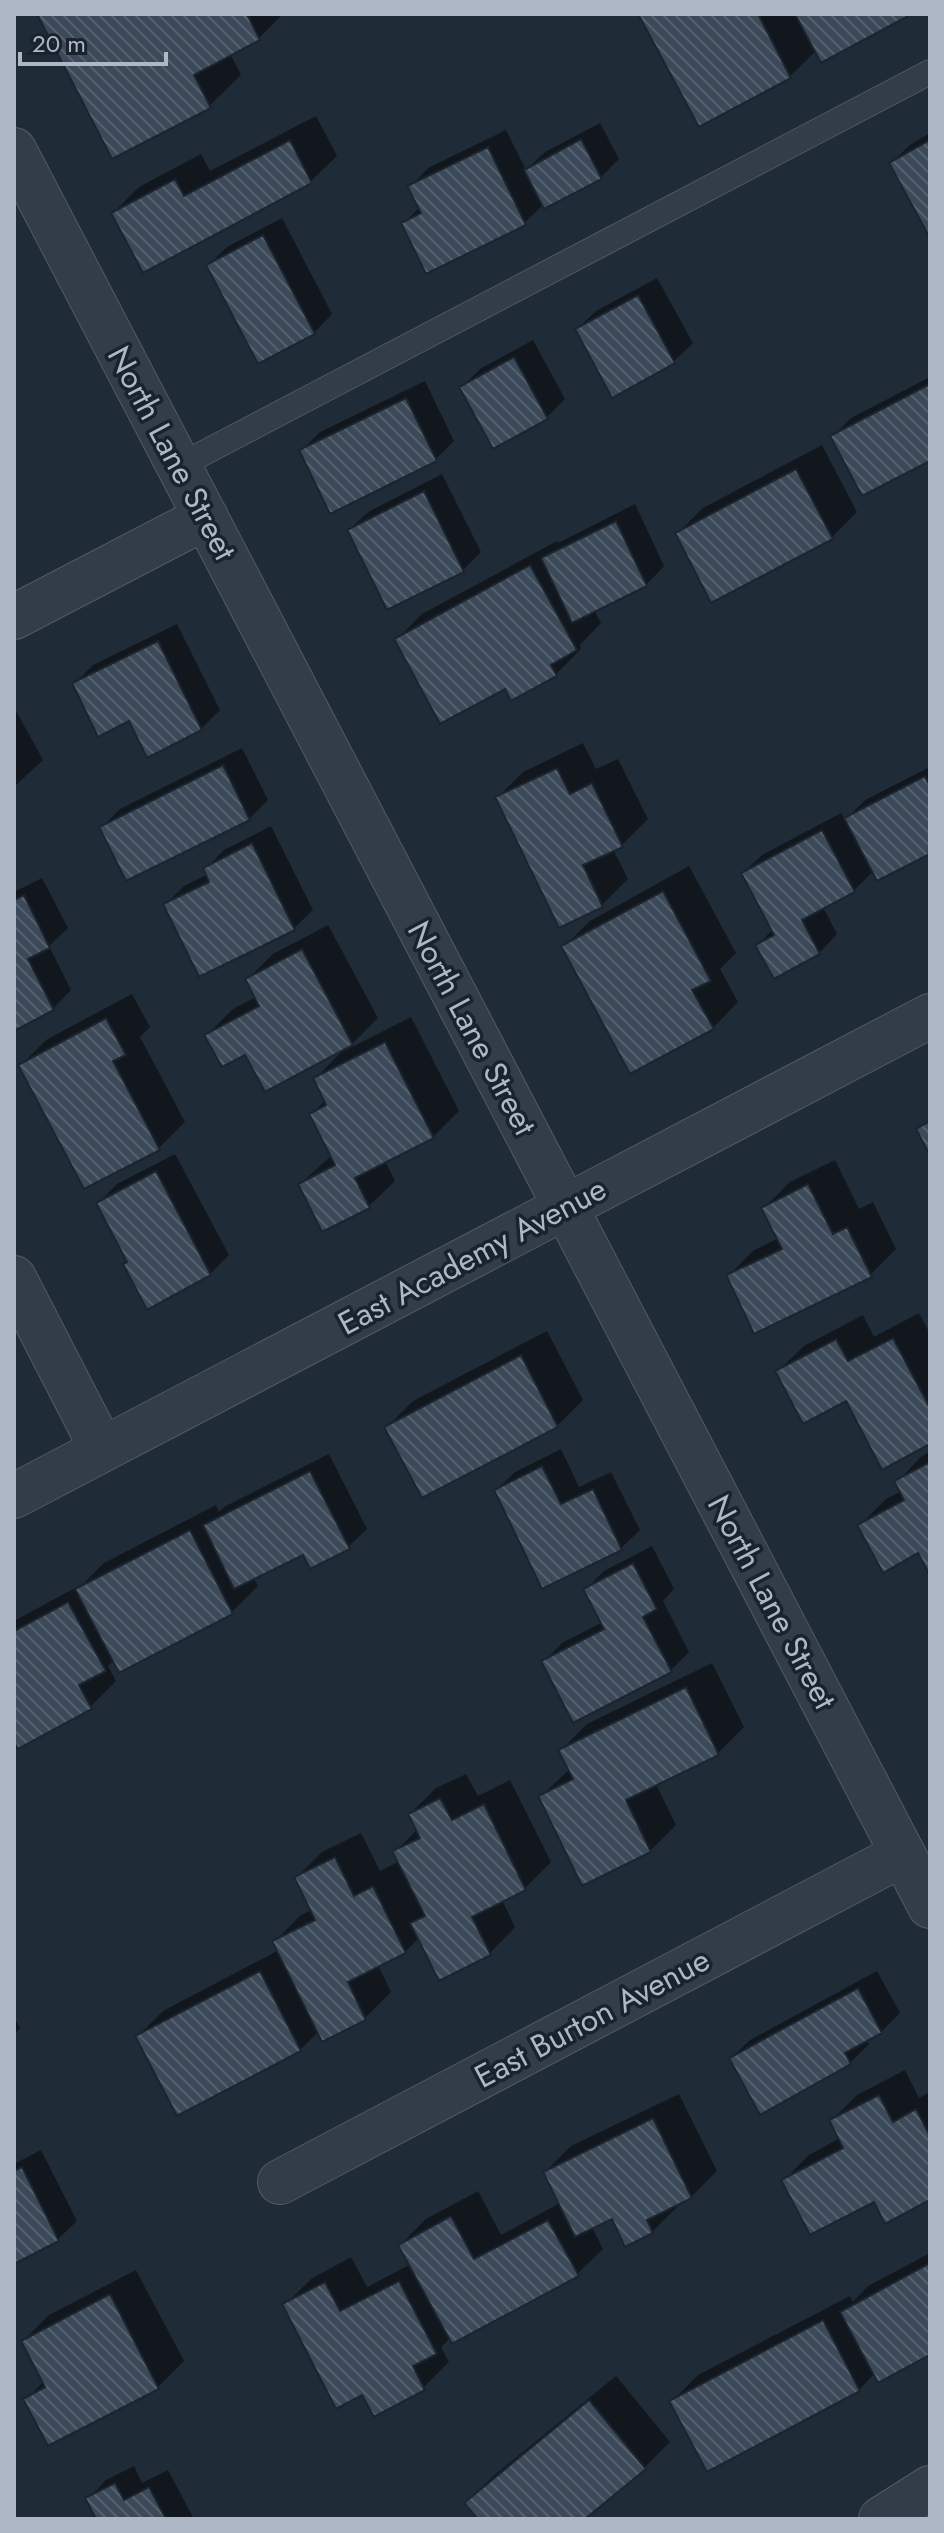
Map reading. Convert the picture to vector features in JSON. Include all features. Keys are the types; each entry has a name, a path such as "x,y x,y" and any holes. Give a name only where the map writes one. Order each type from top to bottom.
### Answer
{"street":[{"name":"North Lane Street","path":"14,150 930,1906"},
{"path":"14,617 206,517"},
{"name":"East Academy Avenue","path":"14,1496 930,1016"},
{"path":"14,1278 102,1449"},
{"name":"East Burton Avenue","path":"280,2182 903,1854"},
{"path":"881,2519 930,2488"}],"lane":[{"path":"179,466 930,72"}],"building":[{"path":"37,14 247,14 260,40 194,75 211,108 112,159"},
{"path":"638,14 758,14 791,78 699,127"},
{"path":"795,14 912,14 821,63"},
{"path":"581,139 602,179 544,209 524,170"},
{"path":"290,140 312,183 143,273 111,213 175,179 184,196"},
{"path":"930,140 930,238 889,163"},
{"path":"488,147 526,225 426,274 401,223 421,213 407,186"},
{"path":"263,235 315,334 258,364 206,265"},
{"path":"638,295 675,363 612,398 575,329"},
{"path":"514,357 548,419 493,449 459,387"},
{"path":"930,384 930,461 862,496 830,436"},
{"path":"406,398 437,461 330,514 299,450"},
{"path":"796,469 833,539 711,603 675,533"},
{"path":"424,491 464,572 387,610 347,530"},
{"path":"616,521 647,586 572,623 541,558"},
{"path":"530,565 577,650 551,665 557,676 511,701 505,689 440,724 394,639"},
{"path":"158,641 202,730 147,758 129,721 98,737 72,683"},
{"path":"223,765 250,820 126,881 99,827"},
{"path":"557,768 570,794 592,783 623,847 583,865 603,907 559,928 495,797"},
{"path":"925,776 930,786 930,854 877,881 844,818"},
{"path":"822,830 855,892 802,920 820,954 774,979 755,945 774,935 741,873"},
{"path":"252,843 295,930 199,977 163,904 209,882 203,868"},
{"path":"663,891 711,981 692,990 714,1029 630,1074 561,946"},
{"path":"24,895 50,948 28,959 54,1010 14,1031 14,900"},
{"path":"302,949 353,1045 265,1092 245,1055 222,1067 204,1035 259,1006 245,979"},
{"path":"106,1018 126,1055 113,1061 160,1150 84,1189 18,1065"},
{"path":"385,1042 434,1138 355,1178 370,1208 322,1232 298,1184 335,1165 309,1114 326,1105 313,1078"},
{"path":"930,1121 930,1156 916,1129"},
{"path":"156,1171 211,1275 147,1310 123,1264 127,1262 96,1203"},
{"path":"808,1184 833,1234 847,1227 872,1277 754,1334 726,1275 782,1249 761,1208"},
{"path":"893,1338 930,1408 930,1444 882,1470 846,1401 803,1424 775,1371 836,1339 848,1361"},
{"path":"521,1355 558,1427 422,1498 384,1427"},
{"path":"930,1462 930,1576 918,1553 883,1573 857,1525 904,1500 894,1481"},
{"path":"542,1466 561,1504 593,1489 622,1550 542,1589 494,1490"},
{"path":"310,1471 350,1549 310,1569 303,1555 234,1589 203,1525"},
{"path":"190,1530 233,1614 119,1673 75,1589"},
{"path":"633,1563 657,1609 643,1617 672,1672 573,1723 541,1661 604,1629 583,1589"},
{"path":"68,1602 106,1671 79,1685 92,1709 18,1749 14,1742 14,1631"},
{"path":"686,1687 719,1755 626,1800 651,1852 582,1886 538,1796 573,1779 558,1750"},
{"path":"440,1798 452,1820 484,1804 526,1890 472,1917 491,1955 439,1981 410,1923 425,1916 392,1851 420,1838 408,1814"},
{"path":"335,1857 354,1896 373,1886 406,1953 348,1982 366,2020 322,2042 272,1941 315,1920 294,1877"},
{"path":"260,1971 301,2051 177,2116 135,2036"},
{"path":"858,1988 882,2033 845,2053 851,2064 760,2115 729,2058"},
{"path":"879,2095 893,2122 916,2109 930,2136 930,2200 885,2224 874,2202 810,2235 781,2180 843,2148 829,2120"},
{"path":"653,2118 692,2198 647,2220 653,2233 625,2247 612,2219 575,2237 543,2172"},
{"path":"22,2167 59,2241 14,2264 14,2171"},
{"path":"451,2216 474,2259 548,2220 579,2276 452,2344 398,2245"},
{"path":"930,2263 930,2355 878,2383 840,2312"},
{"path":"399,2281 437,2354 413,2366 425,2390 374,2417 362,2395 336,2409 282,2304 325,2282 340,2311"},
{"path":"110,2294 159,2389 48,2446 23,2399 45,2387 21,2341"},
{"path":"823,2320 860,2391 707,2472 669,2401"},
{"path":"589,2400 646,2469 585,2519 478,2519 464,2503"},
{"path":"115,2483 124,2500 149,2487 166,2519 96,2519 85,2498"}]}
